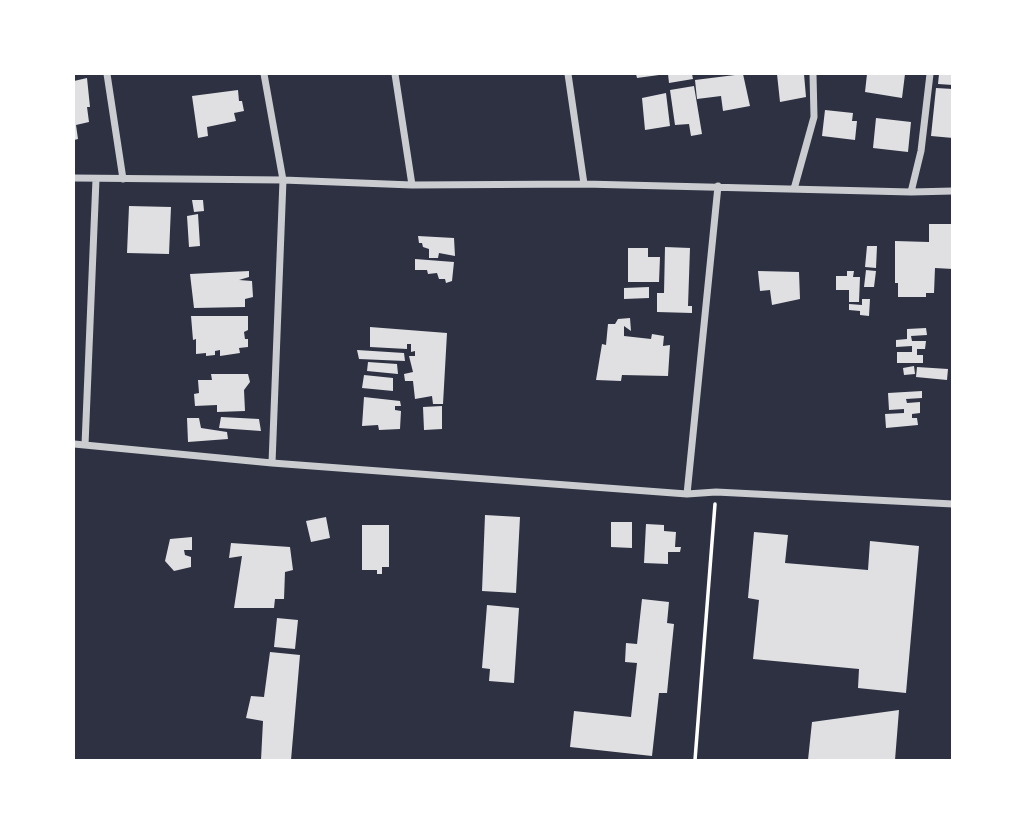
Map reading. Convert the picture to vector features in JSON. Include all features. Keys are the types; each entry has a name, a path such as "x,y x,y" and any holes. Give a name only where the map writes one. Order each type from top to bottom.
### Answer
{"street":[{"path":"107,74 123,179"},
{"path":"264,74 283,180 272,463"},
{"path":"395,74 412,185"},
{"path":"568,74 584,184"},
{"path":"794,189 814,117 813,74"},
{"path":"911,192 921,151 930,74"},
{"path":"74,178 953,191"},
{"path":"85,444 96,179"},
{"path":"687,494 718,186"},
{"path":"74,444 272,463 687,494 716,492 953,504"}],"path":[{"path":"695,761 716,492"}],"building":[{"path":"636,74 659,74 659,75 637,78"},
{"path":"668,74 692,74 693,79 669,83"},
{"path":"743,74 750,106 723,111 721,96 697,99 695,80"},
{"path":"777,74 804,74 806,97 780,102"},
{"path":"867,74 905,74 902,98 865,92"},
{"path":"939,74 953,74 953,85 938,84"},
{"path":"87,78 89,122 76,125 78,139 74,140 74,81"},
{"path":"694,86 702,134 691,136 689,124 675,125 670,90"},
{"path":"936,88 953,89 953,138 931,136"},
{"path":"238,90 244,111 234,113 236,121 207,127 208,136 198,138 192,96"},
{"path":"666,93 670,126 645,130 642,98"},
{"path":"825,110 853,113 852,121 857,121 855,140 822,136"},
{"path":"876,118 911,122 908,152 873,148"},
{"path":"192,200 203,200 204,211 194,212"},
{"path":"129,206 171,207 169,254 127,253"},
{"path":"198,214 200,246 189,247 187,216"},
{"path":"929,224 953,224 953,269 935,268 934,293 926,293 926,297 898,297 898,283 895,283 895,241 929,242"},
{"path":"418,236 454,238 455,256 439,253 438,258 429,258 429,249 419,243"},
{"path":"867,246 877,246 876,268 865,267"},
{"path":"665,247 690,248 688,306 692,306 692,313 657,312 657,293 664,293"},
{"path":"628,248 648,248 648,257 660,257 659,282 628,282"},
{"path":"415,259 454,262 452,281 446,283 445,279 439,279 437,273 428,274 427,270 415,270"},
{"path":"866,270 876,271 874,287 864,287"},
{"path":"249,271 249,277 239,280 252,281 253,297 245,299 245,307 194,308 190,274"},
{"path":"758,271 799,272 800,299 772,305 770,290 760,291"},
{"path":"847,271 854,271 853,277 860,277 859,302 849,302 849,290 836,290 836,276 847,276"},
{"path":"649,287 649,298 624,299 624,288"},
{"path":"862,299 870,299 869,316 860,315 860,311 849,310 849,304 862,305"},
{"path":"191,316 248,316 248,330 244,332 248,347 239,348 240,353 220,356 220,350 215,351 215,355 196,354"},
{"path":"630,318 631,331 624,326 624,336 651,339 652,334 664,336 663,346 670,345 668,376 622,375 621,381 596,380 602,344 606,345 608,324 615,324 618,319"},
{"path":"370,327 447,333 443,404 433,404 432,396 415,399 413,381 405,381 404,374 413,372 409,356 415,356 415,351 411,352 411,344 407,344 407,349 370,347"},
{"path":"926,328 927,335 911,336 912,341 926,341 925,349 917,349 917,355 923,355 923,363 897,363 897,352 912,352 912,346 896,347 896,340 907,339 907,329"},
{"path":"357,350 404,353 405,361 359,359"},
{"path":"368,362 397,364 398,374 367,371"},
{"path":"914,366 915,374 904,375 903,368"},
{"path":"917,367 948,369 947,380 916,377"},
{"path":"211,374 248,374 250,382 244,390 245,411 217,412 217,405 195,406 194,394 199,393 198,380 212,380"},
{"path":"364,375 393,378 393,391 362,388"},
{"path":"922,391 922,398 906,399 907,403 920,402 920,413 912,414 912,418 917,418 918,425 886,428 885,414 904,413 904,409 889,410 888,393"},
{"path":"364,397 400,401 401,406 395,406 395,410 401,411 400,429 379,430 378,425 362,426"},
{"path":"442,406 442,429 424,430 423,407"},
{"path":"221,417 259,419 261,431 219,428"},
{"path":"187,418 199,418 201,428 227,432 228,439 188,442"},
{"path":"485,515 520,517 516,593 482,591"},
{"path":"326,517 330,538 311,542 306,521"},
{"path":"611,522 632,522 632,548 611,547"},
{"path":"646,524 664,525 664,531 676,532 675,547 681,547 680,552 668,552 668,564 644,563"},
{"path":"362,525 389,525 389,567 382,567 382,574 377,574 377,570 362,570"},
{"path":"754,532 788,535 785,563 868,570 870,541 919,546 906,693 858,688 859,669 753,659 759,600 748,598"},
{"path":"192,537 192,550 184,550 185,555 191,557 191,567 174,571 165,561 170,539"},
{"path":"231,543 290,547 293,570 285,572 284,599 275,599 274,608 234,608 242,556 229,558"},
{"path":"642,599 669,602 667,623 674,624 667,693 659,693 652,756 570,747 574,711 631,717 637,663 625,662 626,643 637,644"},
{"path":"487,605 519,608 514,683 489,681 490,669 482,668"},
{"path":"277,618 298,620 295,649 274,647"},
{"path":"270,652 300,655 291,760 261,760 263,721 246,718 251,696 264,697"},
{"path":"899,710 895,760 808,760 812,722"}]}
